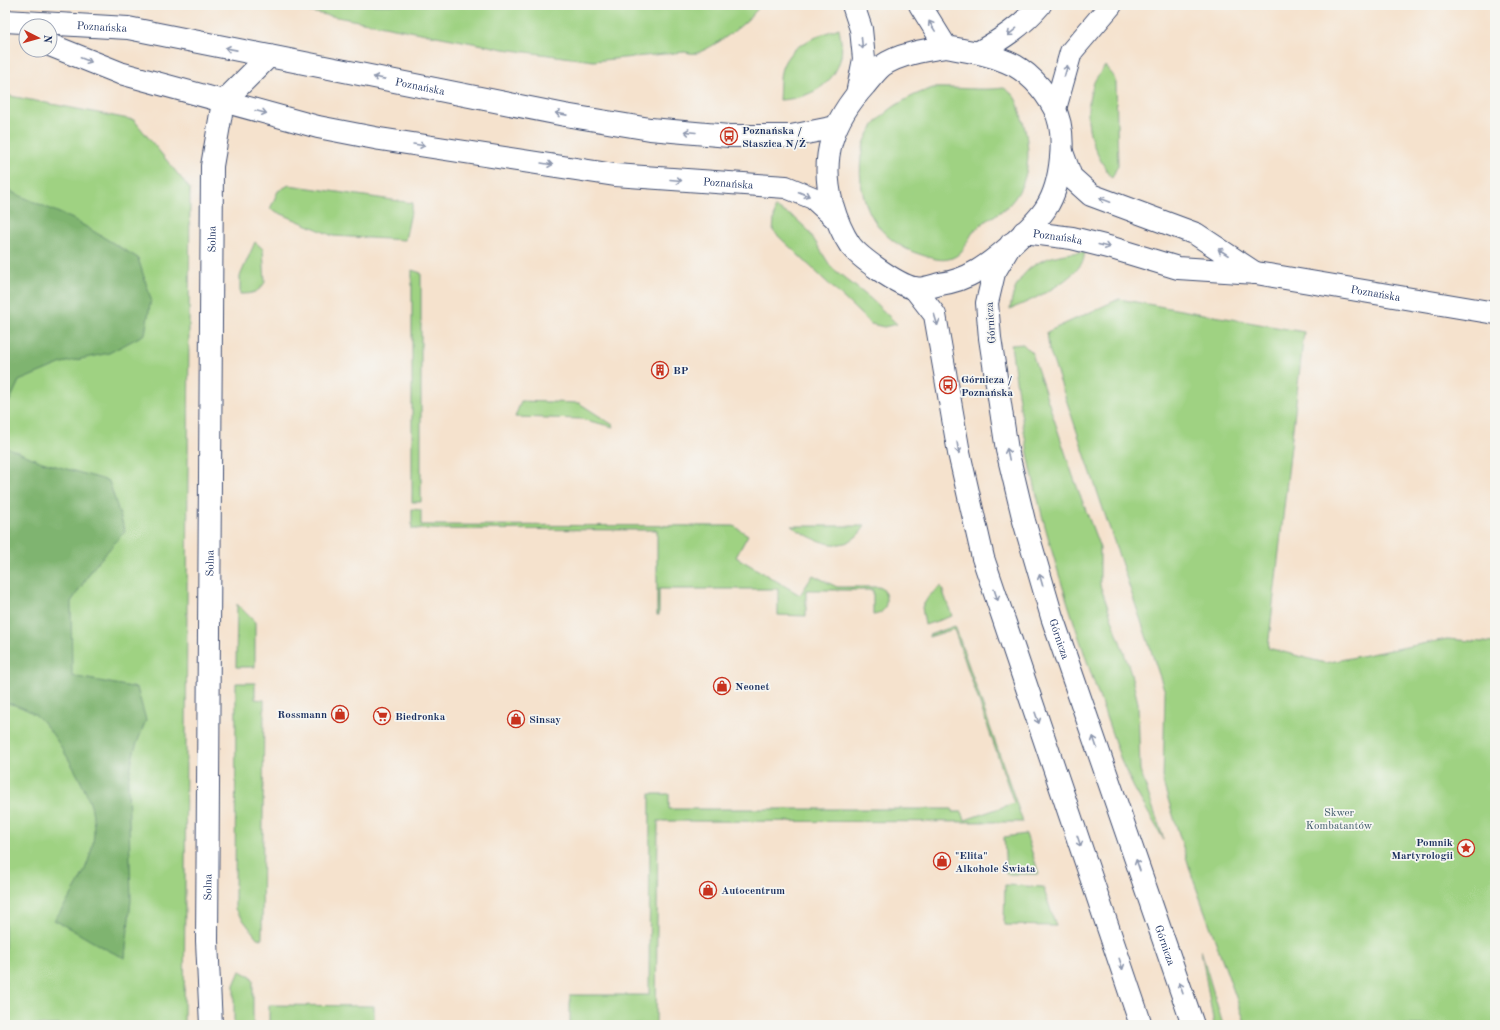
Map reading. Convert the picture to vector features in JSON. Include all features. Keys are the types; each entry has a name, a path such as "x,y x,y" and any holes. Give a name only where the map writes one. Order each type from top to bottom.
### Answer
{"street":[{"path":"853,5 861,29 864,59 857,94"},
{"path":"920,5 946,47"},
{"path":"979,52 1005,38 1028,19 1040,5"},
{"path":"1055,109 1071,52 1112,5"},
{"name":"Poznańska","path":"5,20 128,28 565,115 650,129 728,136 791,136 836,127"},
{"path":"5,28 18,33"},
{"path":"914,288 951,283 984,268 1018,238 1046,208 1058,179 1061,150 1060,131 1055,109 1035,81 1009,62 979,52 946,47 916,52 883,66 844,110 836,127 827,156 827,184 836,219 850,244 867,261 887,275 914,288 935,315 959,453 983,558 1141,1025"},
{"name":"Poznańska","path":"58,48 120,73 318,127 380,139 615,175 786,187 813,198 836,219"},
{"path":"223,102 269,56"},
{"name":"Solna","path":"211,1025 207,941 211,562 212,166 223,102"},
{"name":"Poznańska","path":"1061,150 1071,177 1091,195 1196,234 1256,273"},
{"name":"Poznańska","path":"1018,238 1072,238 1112,248 1178,268 1256,273 1495,313"},
{"name":"Górnicza","path":"1018,238 994,273 987,303 990,338 1007,450 1024,521 1052,617 1193,1025"}],"green space":[{"path":"274,5 760,5 749,19 732,33 705,50 697,53 685,52 593,61 504,49"},
{"path":"839,28 842,53 838,66 833,75 826,83 809,94 779,100 781,72 786,59 792,52 806,42"},
{"path":"1105,66 1113,75 1116,83 1118,165 1112,178 1098,156 1090,134 1088,122 1088,110 1093,85"},
{"path":"933,88 1004,88 1013,95 1017,101 1028,145 1027,168 1020,189 1014,199 1005,208 984,222 974,231 960,253 952,258 944,260 929,257 906,249 893,241 882,230 873,218 866,204 860,174 861,157 864,144 877,121 886,112 897,105 909,98"},
{"path":"5,95 134,120 190,189 184,1025 5,1025"},
{"path":"289,185 413,203 405,240 333,236 270,209 278,191"},
{"path":"5,189 73,219 138,258 151,299 145,334 109,353 62,363 19,381 5,411"},
{"path":"775,207 795,218 808,230 831,267 871,299 897,324 884,327 871,324 773,231"},
{"path":"255,242 263,249 265,282 257,291 248,294 240,294 240,276"},
{"path":"1085,252 1083,261 1078,269 1061,283 1039,296 1010,309 1013,294 1019,282 1026,272 1035,265 1045,259 1071,253"},
{"path":"412,270 421,273 421,502 412,502"},
{"name":"Skwer Kombatantów","path":"1119,299 1304,332 1268,648 1325,663 1447,639 1495,643 1495,1025 1246,1025 1193,879 1163,783 1165,692 1049,349 1047,332"},
{"path":"1023,344 1032,353 1073,476 1100,548 1100,585 1130,670 1138,703 1140,770 1164,840 1134,788 1122,763 1060,578 1037,494 1020,409 1011,345"},
{"path":"521,401 579,403 614,427 581,419 515,417"},
{"path":"5,411 6,447 42,462 109,481 125,531 94,567 71,602 72,676 137,688 146,720 134,751 128,781 131,900 125,958 107,950 54,920 74,890 90,857 94,833 92,810 75,770 53,734 38,717 31,712 18,706 5,703"},
{"path":"412,509 421,510 421,525 734,526 748,535 736,557 800,595 813,575 837,587 879,587 883,589 885,593 886,606 881,612 873,615 873,590 806,590 806,616 778,615 778,589 659,589 659,615 657,615 657,530 412,529"},
{"path":"791,526 865,526 857,536 848,542 830,544 810,537"},
{"path":"941,586 952,616 925,625 922,607 929,596"},
{"path":"237,604 255,622 255,667 236,667"},
{"path":"955,626 1023,822 658,821 656,1025 570,1025 570,995 649,995 650,794 669,794 669,809 952,809 952,812 962,812 965,820 1014,803 954,629 929,637 929,635"},
{"path":"236,683 255,683 255,699 264,700 262,939 257,938 235,909"},
{"path":"1026,834 1039,874 1006,874 1004,837"},
{"path":"1005,885 1043,887 1056,926 1004,925"},
{"path":"1201,950 1223,1025 1214,1025"},
{"path":"240,971 251,976 253,980 253,1025 234,1025 234,985"},
{"path":"269,1005 374,1006 374,1025 269,1025"}],"place":[{"name":"Poznańska / Staszica N/Ż","path":"729,136"},
{"name":"BP","path":"660,370"},
{"name":"Górnicza / Poznańska","path":"948,385"},
{"name":"Neonet","path":"722,686"},
{"name":"Rossmann","path":"340,714"},
{"name":"Biedronka","path":"382,716"},
{"name":"Sinsay","path":"516,719"},
{"name":"Pomnik Martyrologii","path":"1466,848"},
{"name":"\"Elita\" Alkohole Świata","path":"942,861"},
{"name":"Autocentrum","path":"708,890"}]}
